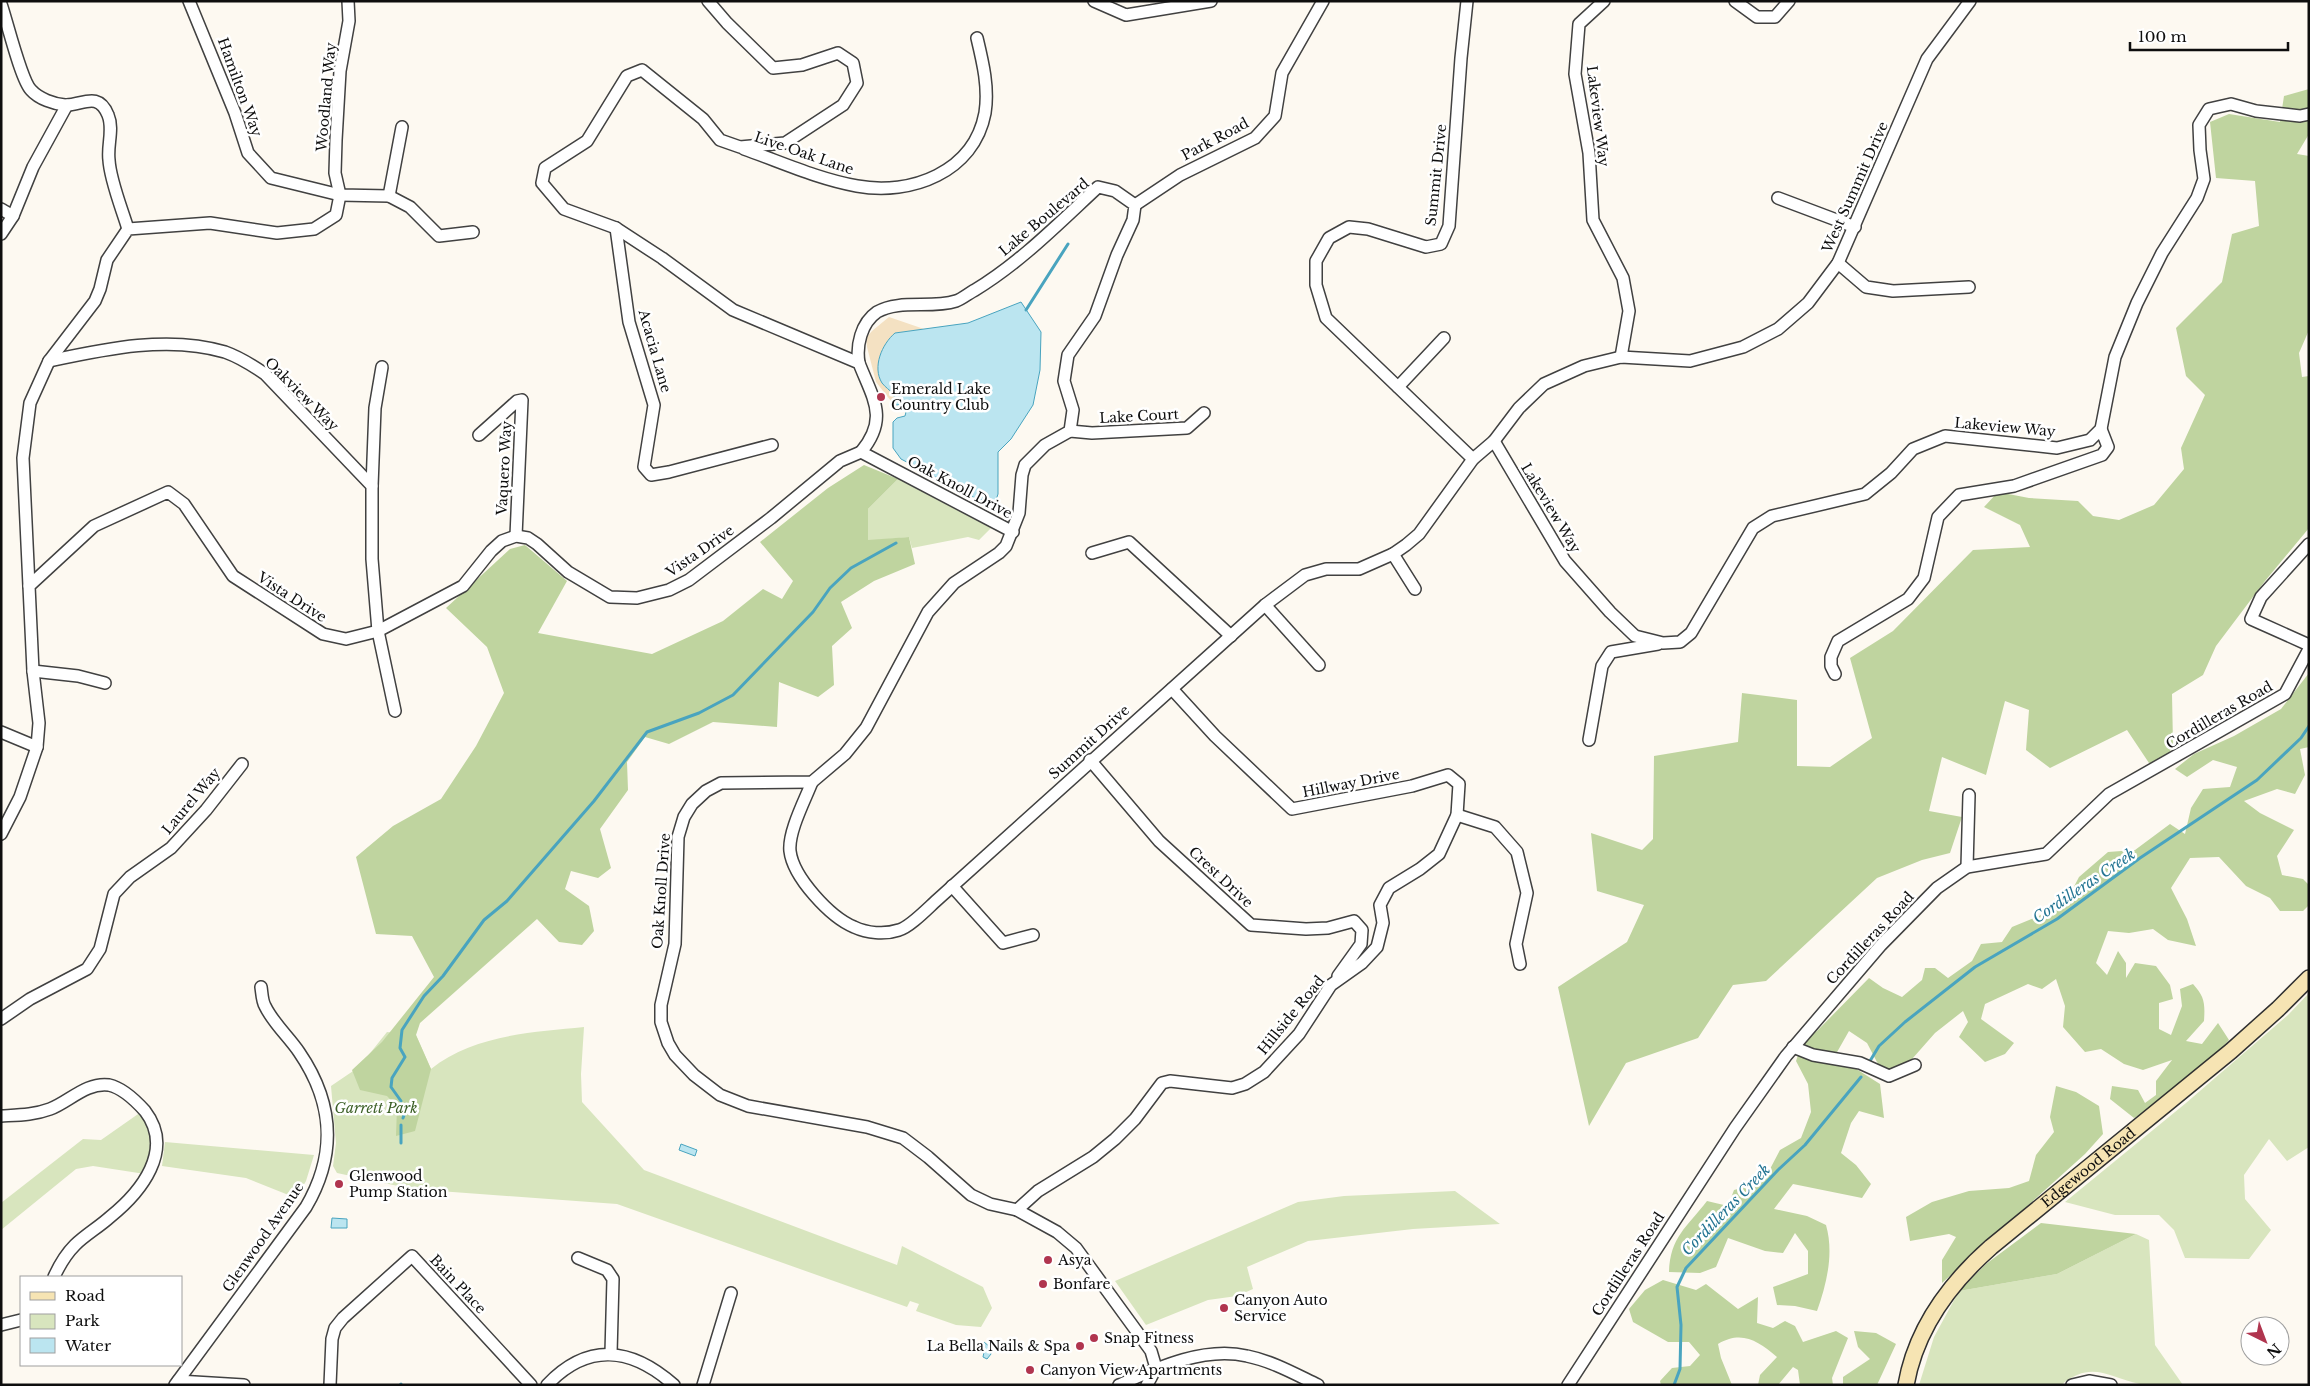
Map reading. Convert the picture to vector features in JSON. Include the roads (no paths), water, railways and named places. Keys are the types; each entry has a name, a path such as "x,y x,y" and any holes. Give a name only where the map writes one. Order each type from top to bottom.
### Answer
{"main road":[{"name":"Edgewood Road","path":"1906,1385 1922,1334 1944,1296 1958,1278 1992,1247 2231,1051 2309,978"}],"street":[{"name":"Hamilton Way","path":"189,1 235,113 248,153 271,178 340,195 389,196"},
{"name":"Woodland Way","path":"340,195 336,173 336,140 340,71 349,21 348,1"},
{"path":"708,1 727,24 773,68 802,65 838,53 853,63 857,82 843,105 785,143 740,147 720,140 703,119 642,70 627,76 587,141 545,168 542,183 564,209 616,228 662,258 732,310 859,363 877,415 872,438 861,452"},
{"path":"1094,1 1126,15 1211,1"},
{"name":"Park Road","path":"1135,205 1180,175 1255,138 1275,116 1282,73 1323,1"},
{"name":"Summit Drive","path":"1467,1 1449,226 1441,244 1426,247 1368,228 1349,227 1330,238 1316,261 1316,285 1326,318 1473,459"},
{"name":"Lakeview Way","path":"1604,1 1580,24 1575,74 1590,153 1593,220 1623,278 1629,311 1621,357"},
{"path":"1735,1 1757,17 1776,17 1789,1"},
{"name":"West Summit Drive","path":"1494,441 1519,408 1544,384 1584,366 1621,357 1690,361 1743,347 1778,329 1808,303 1838,263 1855,228 1927,60 1970,1"},
{"path":"1,4 30,90 48,101 67,105 87,100 94,101 102,106 108,115 111,138 108,159 128,229"},
{"name":"Live Oak Lane","path":"740,147 836,182 876,189 912,184 938,176 955,166 969,149 981,128 985,112 986,79 977,38"},
{"path":"1836,674 1831,666 1831,656 1838,641 1908,599 1924,578 1938,517 1960,495 2014,486 2102,455 2108,447 2101,429 2115,357 2162,253 2196,198 2204,179 2199,125 2209,109 2231,104 2256,111 2300,116 2309,114"},
{"path":"1,234 13,216 33,167 67,105"},
{"path":"402,127 389,196 410,207 439,236 473,232"},
{"name":"Lake Boulevard","path":"859,363 857,350 859,342 868,321 876,313 888,308 956,301 995,278 1098,187 1115,190 1135,205"},
{"path":"128,229 210,222 277,234 314,229 336,215 340,195"},
{"path":"1778,198 1855,228"},
{"path":"1013,532 1019,513 1022,475 1026,465 1045,445 1070,431 1073,410 1064,381 1068,355 1095,316 1117,255 1134,220 1135,205"},
{"path":"1,209 13,216"},
{"name":"Acacia Lane","path":"616,228 629,322 654,405 644,467 651,475 669,472 772,445"},
{"path":"1,834 20,797 37,747 39,723 33,672 23,458 30,403 49,361 95,301 107,260 128,229"},
{"path":"1838,263 1866,287 1892,291 1969,287"},
{"path":"1398,387 1444,338"},
{"name":"Oakview Way","path":"49,361 83,354 148,346 185,344 225,352 248,362 265,374 372,486"},
{"path":"382,367 376,408 372,486 372,559 378,631 395,711"},
{"name":"Vaquero Way","path":"479,434 517,401 522,400 516,536"},
{"name":"Lake Court","path":"1070,431 1092,433 1187,428 1204,413"},
{"name":"Lakeview Way","path":"1494,441 1565,561 1610,612 1635,636 1663,643 1680,642 1691,633 1754,528 1772,516 1865,494 1891,473 1913,449 1945,436 2057,448 2090,440 2101,429"},
{"name":"Summit Drive","path":"812,782 795,824 789,849 794,868 804,884 853,927 876,933 900,930 952,886 1090,760 1265,605 1304,575 1326,569 1359,568 1393,554 1418,534 1473,459 1494,441"},
{"name":"Vista Drive","path":"30,586 94,526 168,492 184,504 233,576 323,634 346,639 378,631 463,586 491,551 502,541 516,536 528,538 568,572 610,597 637,598 669,590 689,580 771,518 840,461 861,452"},
{"name":"Oak Knoll Drive","path":"861,452 1013,532 1003,550 954,583 928,612 866,728 845,754 812,782 721,783 706,791 692,804 684,817 678,837 674,944 661,1005 661,1022 668,1043 675,1055 694,1075 720,1095 748,1106 867,1127 903,1138 971,1195 990,1204 1017,1210 1057,1232 1076,1248 1148,1346 1156,1368"},
{"path":"1092,553 1129,542 1231,636"},
{"path":"2309,544 2261,598 2251,619 2309,644"},
{"path":"1393,554 1415,589"},
{"path":"1265,605 1319,665"},
{"path":"1589,740 1602,666 1610,652 1663,643"},
{"name":"Cordilleras Road","path":"1568,1385 1735,1128 1793,1047 1881,945 1938,888 1968,867 2046,854 2109,794 2285,694 2309,649"},
{"path":"33,672 78,676 106,683"},
{"name":"Hillway Drive","path":"1172,689 1215,736 1292,809 1412,786 1448,775 1459,784 1457,815"},
{"path":"1,732 37,747"},
{"name":"Crest Drive","path":"1090,760 1159,841 1250,925 1328,928 1354,922 1362,930 1361,944 1331,985"},
{"name":"Laurel Way","path":"1,1019 30,999 87,968 100,949 114,894 130,876 171,848 206,810 242,764"},
{"path":"1968,867 1969,795"},
{"path":"1457,815 1495,827 1517,852 1527,894 1516,944 1520,964"},
{"name":"Hillside Road","path":"1017,1210 1038,1191 1093,1157 1115,1139 1135,1119 1162,1083 1170,1081 1232,1088 1245,1084 1264,1072 1299,1034 1331,985 1362,963 1377,947 1383,923 1380,905 1389,888 1420,869 1439,854 1457,815"},
{"path":"952,886 1003,943 1034,935"},
{"name":"Glenwood Avenue","path":"176,1383 306,1207 317,1188 323,1171 328,1135 324,1102 315,1077 264,1005 261,987"},
{"path":"1793,1047 1813,1056 1860,1063 1889,1076 1915,1065"},
{"path":"1,1116 32,1114 52,1108 76,1094 96,1086 109,1085 125,1092 139,1104 152,1120 156,1136 157,1154 152,1169 138,1189 112,1216 74,1246 55,1276"},
{"name":"Bain Place","path":"330,1385 335,1328 343,1318 412,1256 531,1385"},
{"path":"578,1258 607,1270 613,1279 611,1353"},
{"path":"703,1385 731,1293"},
{"path":"1,1325 20,1320"},
{"path":"547,1385 572,1364 592,1355 611,1353 644,1364 674,1385"},
{"path":"1119,1385 1156,1368 1208,1355 1246,1355 1280,1366 1318,1385"},
{"path":"1148,1385 1156,1368"},
{"path":"2072,1385 2090,1381 2111,1385"},
{"path":"176,1383 244,1385"}],"water":[{"path":"1021,302 1041,332 1040,370 1033,405 1011,439 998,452 998,494 996,500 991,503 975,498 901,459 893,448 893,422 897,418 905,416 907,408 905,404 896,405 893,394 879,377 878,363 886,343 895,333 968,323"},
{"path":"681,1144 697,1150 695,1156 679,1150"},
{"path":"332,1218 347,1219 347,1228 331,1228"},
{"path":"984,1342 990,1347 991,1354 987,1359 983,1357 984,1352 980,1346"}],"waterway":[{"path":"1026,310 1068,244"},
{"path":"401,1101 391,1087 392,1078 405,1057 400,1048 402,1030 424,996 443,976 484,920 507,901 594,801 647,732 699,713 733,695 813,612 830,588 851,568 896,543"},
{"name":"Cordilleras Creek","path":"1870,1061 1879,1046 1905,1022 1975,967 2057,919 2140,858 2257,780 2301,738 2309,726"},
{"name":"Cordilleras Creek","path":"1674,1385 1680,1369 1681,1325 1677,1287 1686,1268 1778,1170 1805,1145 1861,1077"},
{"path":"403,1118 406,1110"},
{"path":"401,1125 401,1143"}],"place":[{"name":"Emerald Lake Country Club","path":"881,397"},
{"name":"Glenwood Pump Station","path":"339,1184"},
{"name":"Asya","path":"1048,1260"},
{"name":"Bonfare","path":"1043,1284"},
{"name":"Canyon Auto Service","path":"1224,1308"},
{"name":"Snap Fitness","path":"1094,1338"},
{"name":"La Bella Nails & Spa","path":"1080,1346"},
{"name":"Canyon View Apartments","path":"1030,1370"}],"park label":[{"name":"Garrett Park","path":"376,1108"}]}
